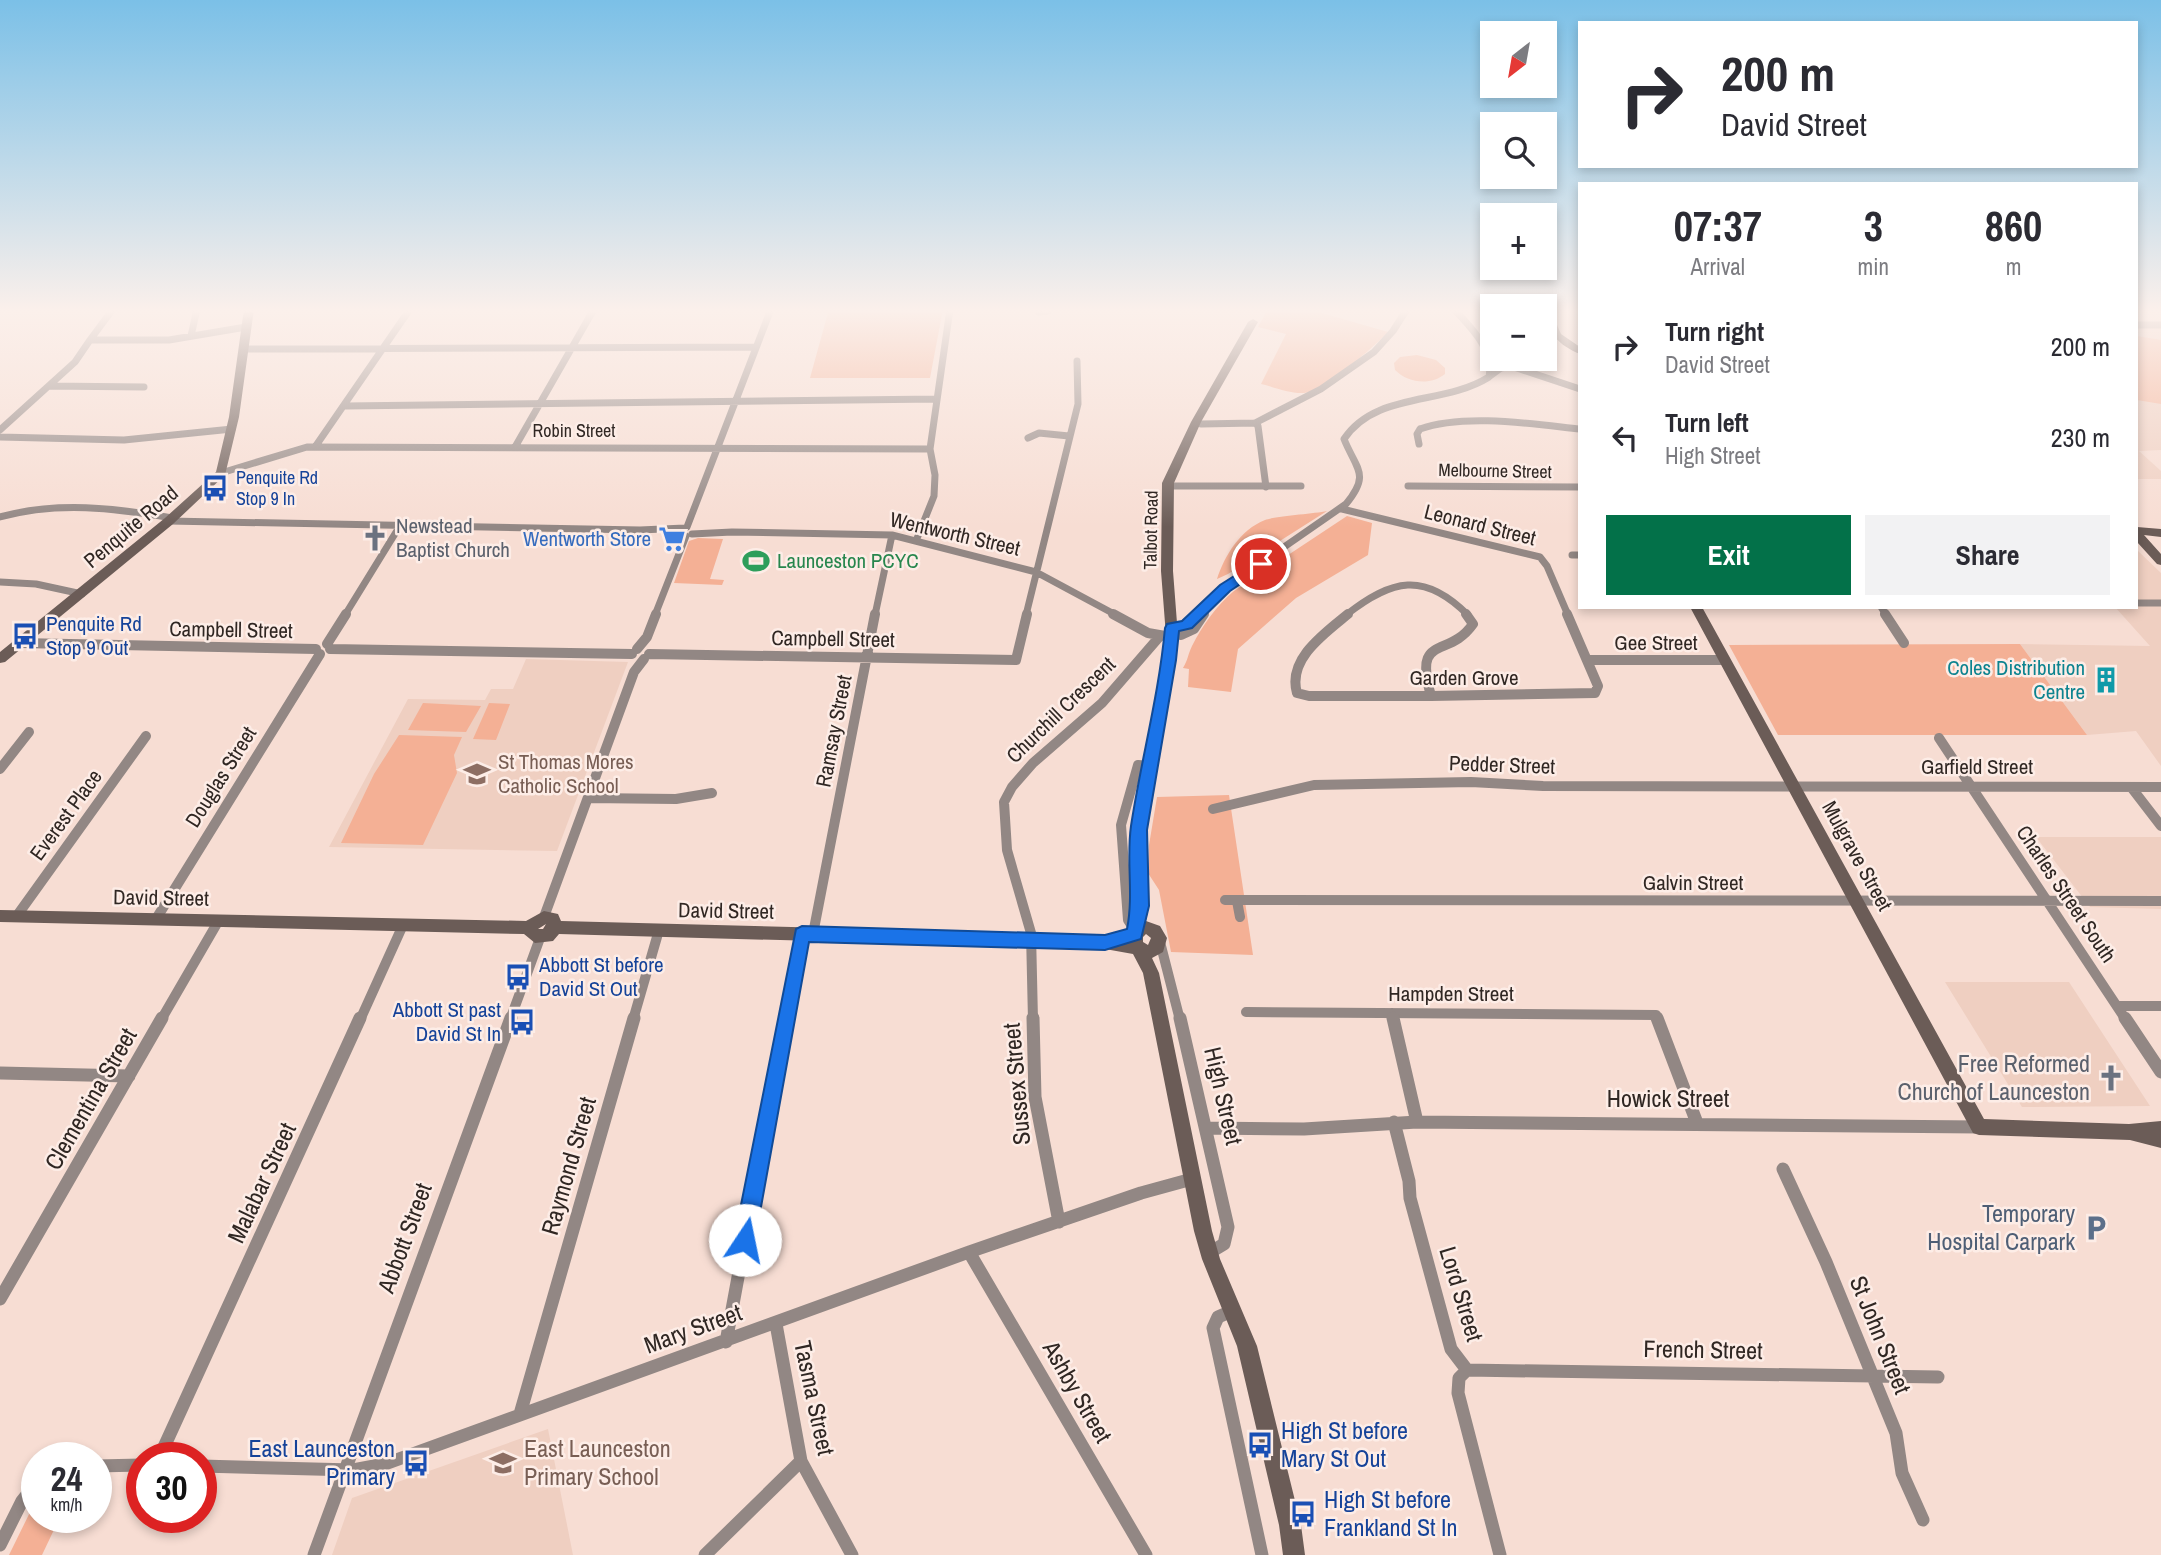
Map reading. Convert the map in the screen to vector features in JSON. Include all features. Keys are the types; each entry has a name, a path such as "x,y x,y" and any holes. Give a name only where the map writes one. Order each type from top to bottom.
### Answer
{"street":[{"path":"0,430 54,382"},
{"path":"221,473 232,429 239,382"},
{"path":"315,447 361,382"},
{"path":"515,447 552,382"},
{"path":"634,672 634,654 647,637 743,382"},
{"path":"916,541 934,496 935,475 930,449 940,382"},
{"path":"1036,572 1078,404 1077,382"},
{"name":"Talbot Road","path":"1173,633 1167,551 1170,477 1219,382"},
{"name":"Talbot Road","path":"1173,633 1173,486 1181,462 1222,382"},
{"path":"1200,424 1255,423 1332,382"},
{"path":"1342,509 1355,493 1361,475 1360,467 1344,439 1356,423 1376,410 1466,389 1480,382"},
{"path":"1559,382 1578,388"},
{"path":"49,386 144,387"},
{"path":"345,406 937,399"},
{"path":"1255,423 1258,426 1266,487"},
{"path":"0,437 138,440 232,429"},
{"path":"1419,444 1420,429 1578,429"},
{"path":"1028,438 1035,431 1069,436"},
{"name":"Robin Street","path":"221,473 298,449 315,447 930,449"},
{"name":"Penquite Road","path":"0,659 170,520 221,473"},
{"path":"1173,486 1301,486"},
{"name":"Melbourne Street","path":"1408,486 1578,487"},
{"name":"Wentworth Street","path":"0,517 40,509 101,508 170,520 892,535 1036,572 1136,625 1173,633"},
{"name":"Churchill Crescent","path":"1031,941 1005,840 1005,798 1033,763 1102,703 1173,633 1197,626 1212,600 1225,588 1342,509"},
{"name":"Leonard Street","path":"1342,509 1540,557 1547,566 1587,660"},
{"path":"329,647 401,524"},
{"path":"2138,536 2161,533"},
{"name":"Ramsay Street","path":"726,1342 807,934 892,535"},
{"path":"2138,536 2161,540"},
{"path":"2138,537 2160,556"},
{"name":"Campbell Street","path":"634,654 1016,660 1036,572"},
{"path":"0,582 36,584 82,594"},
{"name":"Garden Grove","path":"1431,696 1424,672 1425,662 1436,650 1471,629 1473,622 1439,590 1416,584 1395,586 1334,624 1307,651 1295,668 1292,684 1297,693 1309,696 1431,696 1593,694 1598,686 1587,660"},
{"path":"2138,603 2161,603"},
{"name":"Mulgrave Street","path":"1697,609 1979,1127"},
{"path":"1882,609 1904,643"},
{"name":"Wentworth Street","path":"1136,625 1173,633"},
{"name":"High Street","path":"1173,633 1150,766 1138,791 1140,906 1137,939 1151,973 1209,1252 1247,1346 1271,1441 1294,1555"},
{"path":"535,933 549,934 550,922 588,798 634,672 647,654 647,637"},
{"name":"Campbell Street","path":"20,643 318,651"},
{"path":"318,651 329,647 634,654"},
{"name":"Douglas Street","path":"156,919 318,651"},
{"name":"Gee Street","path":"1587,660 1725,660"},
{"path":"0,769 29,732"},
{"name":"Everest Place","path":"8,916 146,736"},
{"name":"Charles Street South","path":"1938,737 2161,1072"},
{"name":"Pedder Street","path":"1213,809 1314,785 1471,782 1543,786 1793,787"},
{"name":"Garfield Street","path":"1793,787 2161,787"},
{"path":"2131,787 2161,825"},
{"path":"1137,939 1128,920 1121,842 1124,808 1138,791"},
{"path":"588,798 676,799 712,793"},
{"name":"Galvin Street","path":"1240,917 1231,900 2161,901"},
{"name":"High Street","path":"1140,906 1167,957 1229,1234 1223,1247 1209,1252"},
{"name":"David Street","path":"8,916 403,925 535,933"},
{"name":"Clementina Street","path":"0,1299 219,920"},
{"name":"David Street","path":"550,922 659,930 1105,942 1137,939 1146,928 1158,940"},
{"name":"Malabar Street","path":"166,1442 403,925"},
{"name":"Raymond Street","path":"520,1414 659,930"},
{"name":"Abbott Street","path":"314,1555 535,933"},
{"name":"High Street","path":"1151,973 1158,940"},
{"name":"Sussex Street","path":"1031,941 1035,1097 1059,1222"},
{"path":"2119,1006 2161,1006"},
{"name":"Hampden Street","path":"1246,1012 1656,1015 1697,1123"},
{"path":"1392,1013 1417,1122"},
{"path":"0,1073 129,1076"},
{"name":"Lord Street","path":"1394,1122 1409,1181 1410,1198 1451,1349 1467,1370 1459,1378 1458,1393 1500,1555"},
{"name":"Howick Street","path":"1206,1128 1304,1129 1417,1122 1697,1123 2130,1132 2161,1129"},
{"name":"Howick Street","path":"2130,1132 2161,1140"},
{"name":"St John Street","path":"1783,1169 1873,1376 1898,1439 1902,1472 1923,1520"},
{"name":"Mary Street","path":"217,1466 344,1470 385,1464 969,1252 1141,1193 1192,1179"},
{"name":"Ashby Street","path":"969,1252 1146,1555"},
{"path":"1234,1310 1218,1317 1213,1328 1262,1555"},
{"name":"Tasma Street","path":"776,1324 801,1461 852,1555"},
{"name":"French Street","path":"1467,1370 1938,1377"},
{"path":"705,1555 801,1461"},
{"path":"0,1545 21,1503"}],"shaded area":[{"path":"1262,382 1329,382 1304,393 1261,384"},
{"path":"2138,382 2161,382 2161,450 2139,451 2161,471 2161,479 2138,479"},
{"path":"2138,382 2161,382 2161,404 2138,400"},
{"path":"1327,511 1217,579 1235,544 1256,524 1270,519"},
{"path":"1347,516 1372,523 1368,555 1296,598 1238,649 1231,692 1188,687 1189,669 1183,668 1200,631 1222,603 1234,591"},
{"path":"698,538 723,539 710,579 724,580 722,585 674,583 689,541"},
{"name":"Coles Distribution Centre","path":"2138,551 2161,573 2161,766 2136,731 2087,735 2020,644 2150,646 2117,609 2138,609"},
{"path":"2020,644 2087,735 1778,735 1729,645"},
{"name":"St Thomas Mores Catholic School","path":"526,659 628,662 557,851 329,847 408,699 485,700 491,689 513,689"},
{"path":"423,703 481,706 466,732 408,730"},
{"path":"489,703 510,704 496,740 473,739"},
{"path":"399,735 462,737 454,755 457,773 423,845 341,843 374,774"},
{"path":"1229,795 1253,955 1171,952 1159,890 1148,873 1149,845 1157,797"},
{"path":"2036,837 2161,837 2161,909 2090,907"},
{"path":"1945,982 2069,982 2150,1106 2022,1107"},
{"name":"East Launceston Primary School","path":"548,1429 573,1555 332,1555 352,1498"},
{"path":"21,1531 21,1533 52,1533 42,1555 9,1555"}],"place":[{"name":"Penquite Rd Stop 9 In","path":"215,488"},
{"name":"Newstead Baptist Church","path":"375,538"},
{"name":"Wentworth Store","path":"672,539"},
{"name":"Launceston PCYC","path":"756,561"},
{"name":"Penquite Rd Stop 9 Out","path":"25,636"},
{"name":"Coles Distribution Centre","path":"2106,680"},
{"name":"St Thomas Mores Catholic School","path":"477,774"},
{"name":"Abbott St before David St Out","path":"518,977"},
{"name":"Abbott St past David St In","path":"522,1022"},
{"name":"Free Reformed Church of Launceston","path":"2111,1078"},
{"name":"Temporary Hospital Carpark","path":"2096,1228"},
{"name":"High St before Mary St Out","path":"1260,1445"},
{"name":"East Launceston Primary","path":"416,1463"},
{"name":"East Launceston Primary School","path":"503,1463"},
{"name":"High St before Frankland St In","path":"1303,1514"}],"route":[{"path":"745,1240 802,934 1105,942 1135,934 1139,926 1140,906 1139,830 1169,660 1172,628 1187,624 1225,588 1261,564"}]}
